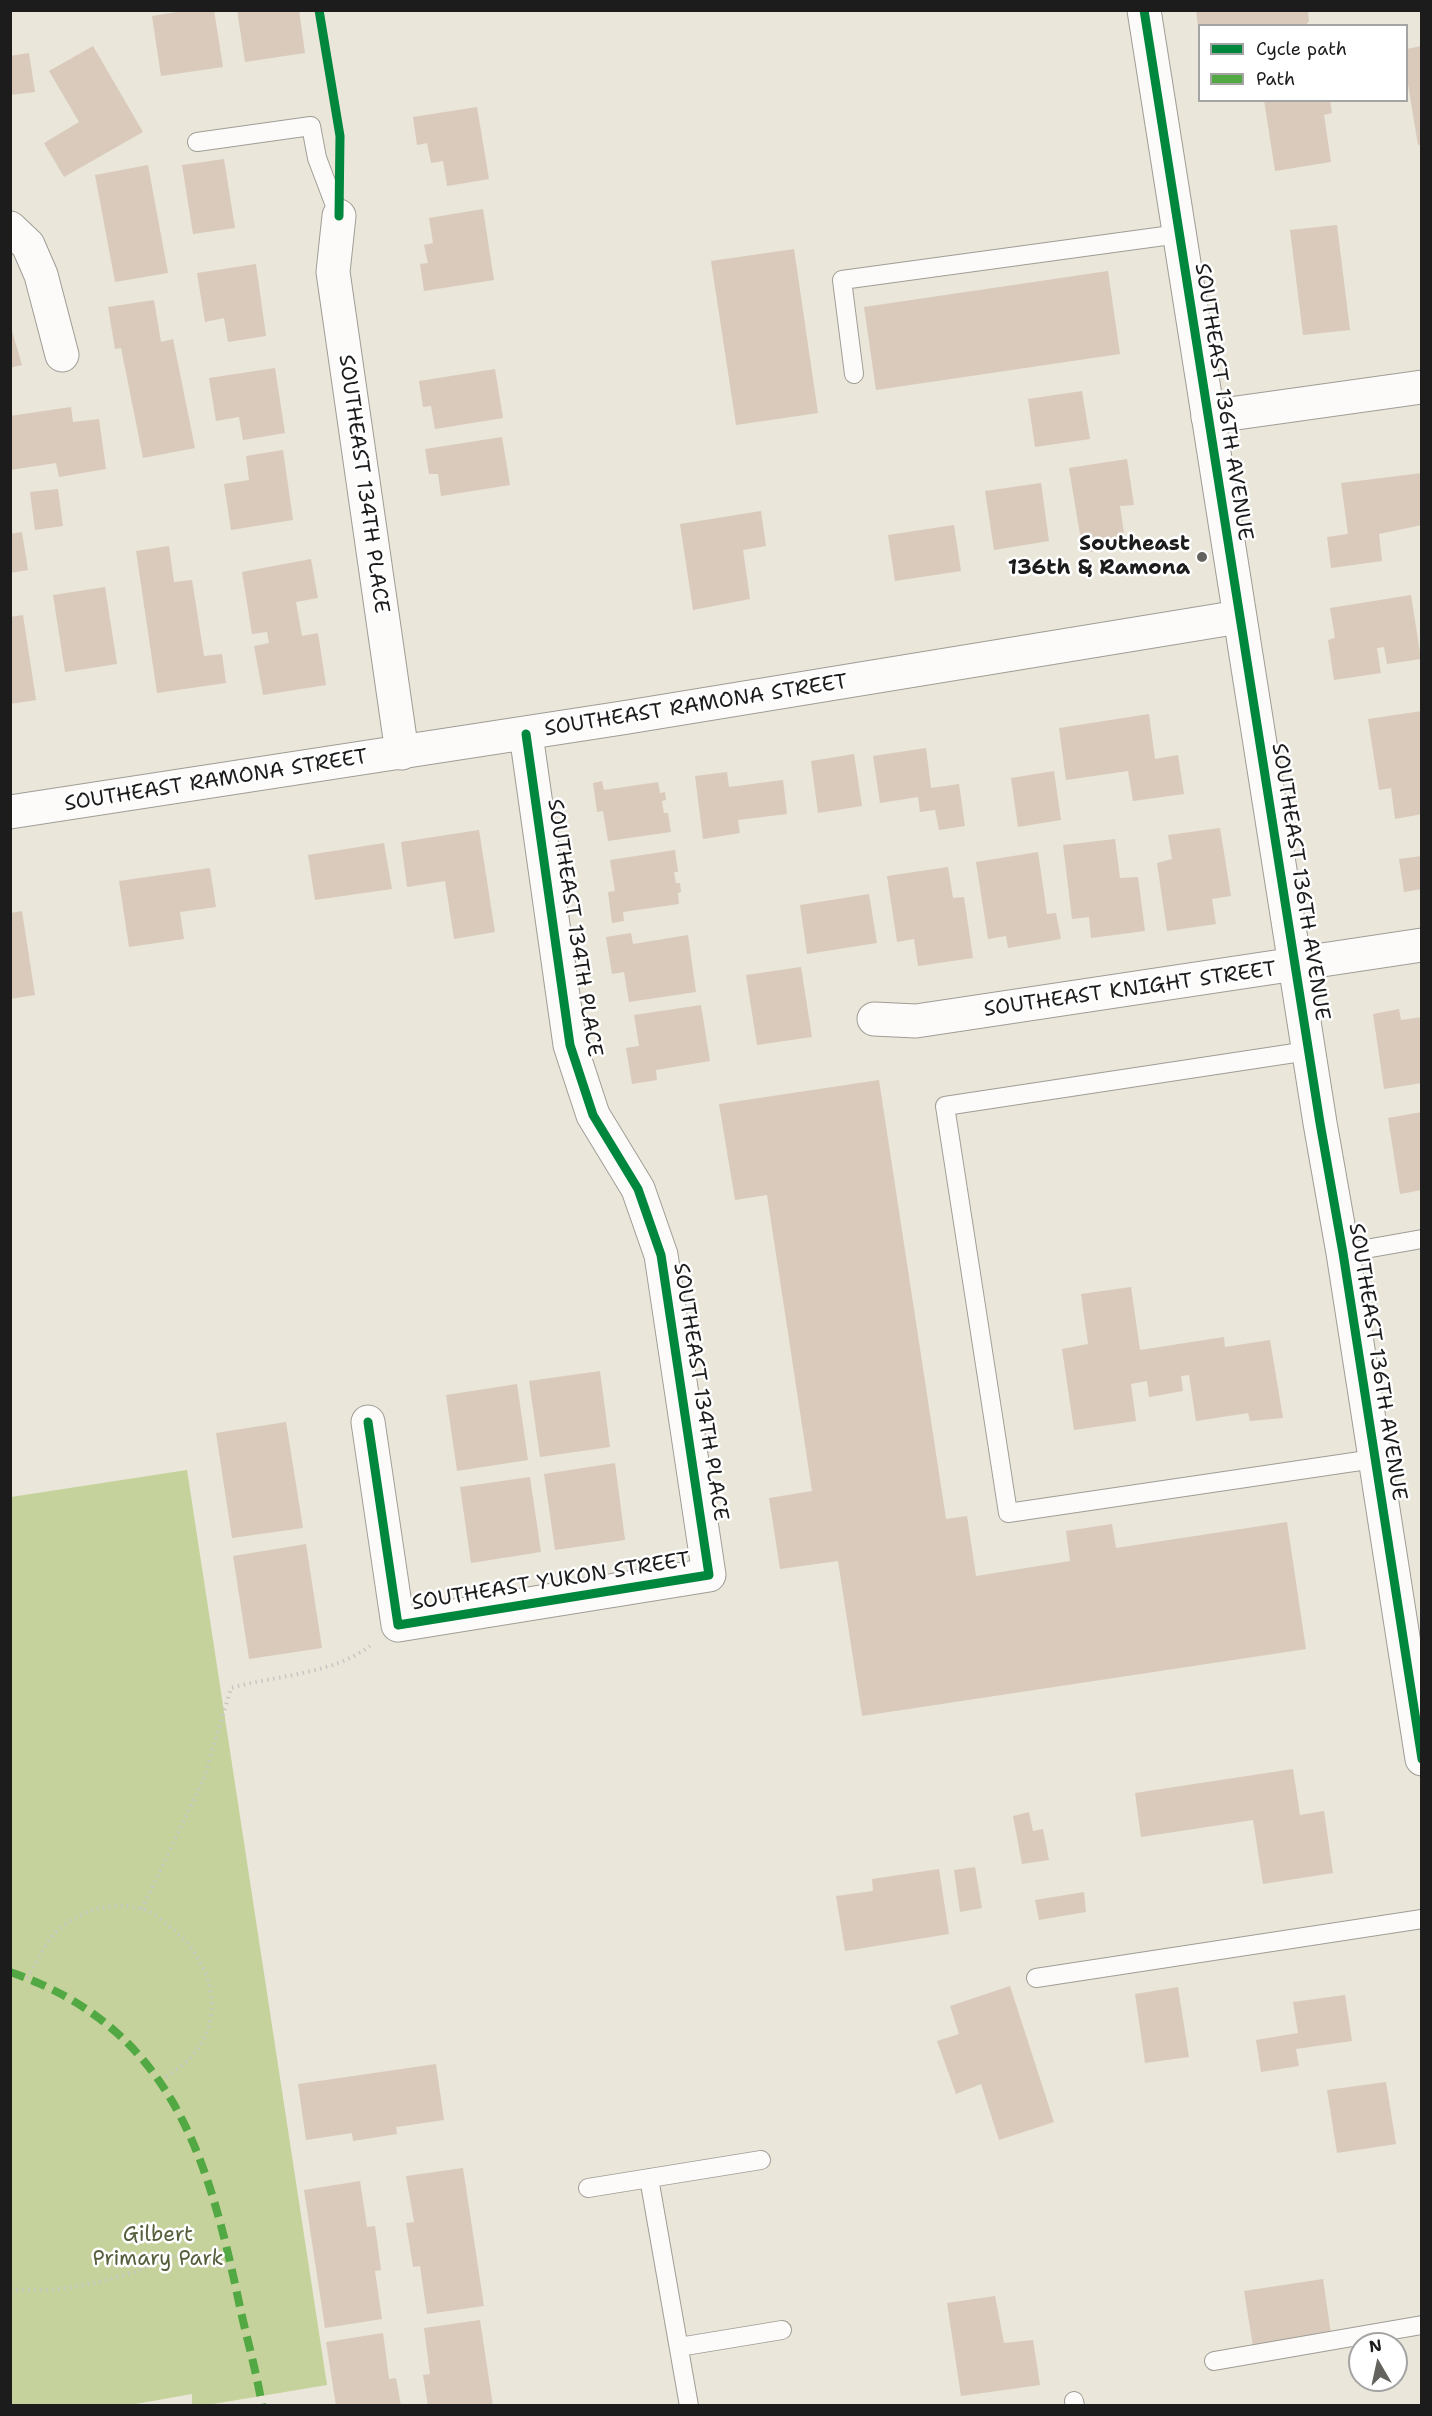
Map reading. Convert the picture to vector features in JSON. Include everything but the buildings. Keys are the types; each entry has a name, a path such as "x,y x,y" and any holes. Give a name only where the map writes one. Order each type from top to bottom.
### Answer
{"street":[{"name":"SOUTHEAST 136TH AVENUE","path":"1144,10 1308,1051 1343,1252 1374,1459 1416,1686 1422,1759"},
{"name":"SOUTHEAST 134TH PLACE","path":"339,216 333,272 402,753"},
{"path":"10,228 28,245 41,275 62,355"},
{"path":"1208,417 1422,387"},
{"name":"SOUTHEAST RAMONA STREET","path":"10,812 526,734 1239,617"},
{"name":"SOUTHEAST 134TH PLACE","path":"526,734 570,1045 592,1115 638,1189 661,1255 709,1575"},
{"name":"SOUTHEAST KNIGHT STREET","path":"874,1019 916,1021 1422,945"},
{"path":"368,1422 398,1625"},
{"name":"SOUTHEAST YUKON STREET","path":"398,1625 709,1575"}],"lane":[{"path":"197,142 311,126 317,158 339,216"},
{"path":"854,374 842,280 1179,234"},
{"path":"1308,1051 945,1106 1008,1513 1374,1459"},
{"path":"1343,1252 1422,1239"},
{"path":"1036,1978 1422,1919"},
{"path":"588,2188 761,2160"},
{"path":"649,2178 689,2406"},
{"path":"1214,2361 1422,2325"},
{"path":"679,2347 782,2330"}],"path":[{"path":"142,1909 204,1778 231,1688 287,1677 353,1659 398,1625"},
{"path":"27,1978 61,1926 85,1911 102,1907 142,1909 162,1920 192,1948 201,1960 212,1999 210,2019 204,2037 193,2055 161,2081"},
{"path":"10,2289 30,2291 85,2287 131,2273 161,2259 191,2255 234,2269"}],"green space":[{"name":"Gilbert Primary Park","path":"187,1470 327,2385 207,2405 192,2405 192,2394 130,2405 11,2405 11,1497"}],"marked path":[{"path":"10,1972 65,1996 110,2027 146,2064 175,2106 197,2152 214,2202 229,2256 262,2406"}],"cycle path":[{"path":"319,10 340,136 339,216"},
{"path":"1144,10 1422,1759"},
{"path":"368,1422 398,1625 709,1575 661,1255 638,1189 593,1115 570,1045 526,734"}],"place":[{"name":"Southeast 136th & Ramona","path":"1202,557"}]}
